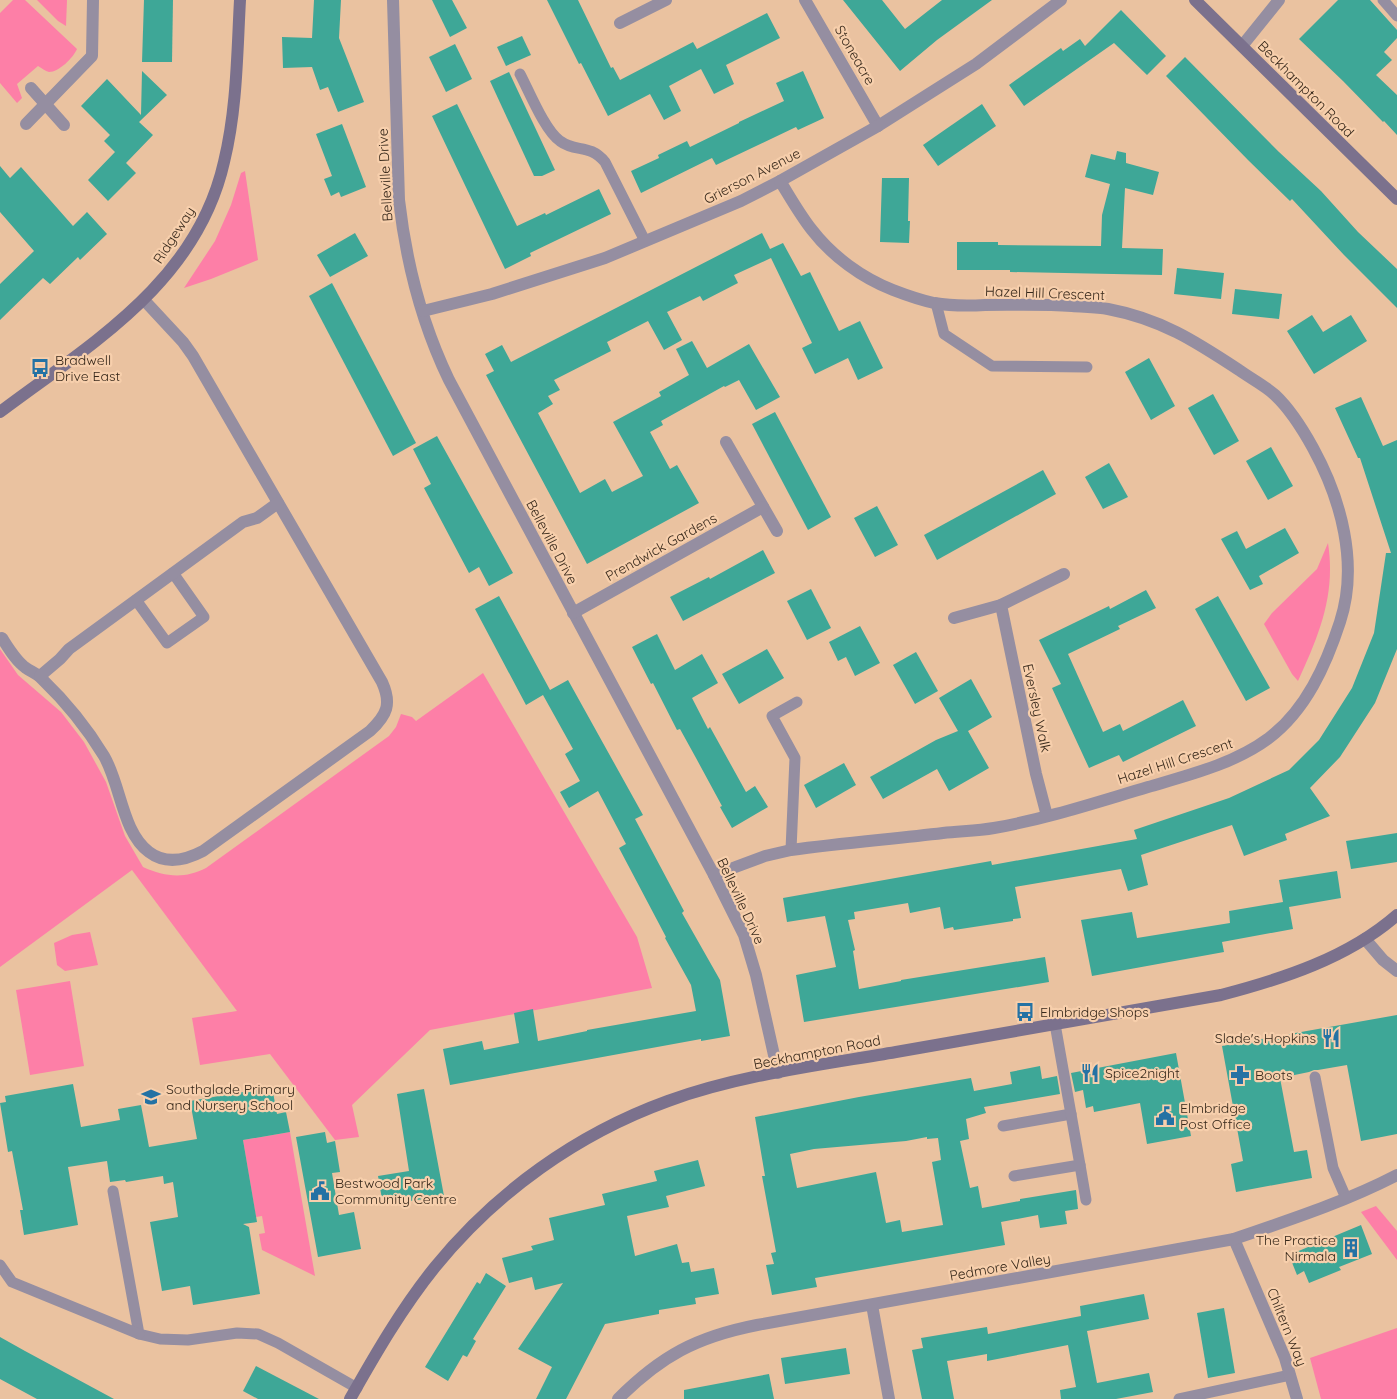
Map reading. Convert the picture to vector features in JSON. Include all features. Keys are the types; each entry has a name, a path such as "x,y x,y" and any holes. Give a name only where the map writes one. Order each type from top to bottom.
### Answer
{"street":[{"path":"26,124 47,105 92,56 93,0"},
{"name":"Ridgeway","path":"0,412 123,320 144,300 185,251 210,206 224,164 236,84 240,0"},
{"name":"Belleville Drive","path":"393,0 399,200 408,259 434,349 448,380 714,875 744,935 756,975 778,1073"},
{"path":"620,23 666,0"},
{"name":"Stoneacre","path":"805,0 878,126"},
{"name":"Grierson Avenue","path":"423,311 492,294 605,258 718,211 780,181 878,126 976,64 1061,0"},
{"name":"Beckhampton Road","path":"1195,0 1397,199"},
{"path":"1242,46 1279,0"},
{"path":"31,88 64,126"},
{"name":"Hazel Hill Crescent","path":"714,875 766,856 792,850 993,828 1047,816 1179,778 1243,755 1270,737 1305,698 1321,672 1333,646 1342,615 1346,589 1347,563 1343,522 1335,495 1323,466 1291,413 1273,393 1179,332 1154,321 1104,308 1060,305 965,306 936,303 888,288 867,278 848,264 812,231 780,181"},
{"path":"2,638 21,664 40,676 81,722 105,758 137,840 155,856 173,861 187,858 203,851 370,731 384,715 387,704 386,692 278,503 188,348 144,300"},
{"path":"726,442 777,531"},
{"path":"40,676 69,649 243,522 257,518 278,503"},
{"name":"Prendwick Gardens","path":"573,613 763,507"},
{"path":"954,618 1001,606 1064,574"},
{"name":"Eversley Walk","path":"1001,606 1036,774 1047,816"},
{"name":"Beckhampton Road","path":"353,1394 398,1318 436,1266 483,1214 562,1153 592,1135 633,1115 700,1091 778,1073 1221,995 1244,989 1302,970 1336,954 1365,939 1397,915"},
{"path":"1365,939 1383,960 1397,970"},
{"name":"Pedmore Valley","path":"618,1399 641,1376 676,1352 712,1336 756,1325 1234,1239 1285,1222 1397,1175"},
{"name":"Chiltern Way","path":"1234,1239 1285,1358 1297,1399"},
{"path":"872,1305 889,1399"}],"lane":[{"path":"1383,0 1397,16"},
{"path":"520,74 550,132 560,142 574,148 592,151 605,162 645,241"},
{"path":"936,303 944,334 992,366 1087,367"},
{"path":"136,600 167,643 204,617 174,573"},
{"path":"792,850 795,758 772,716 797,702"},
{"path":"1055,1024 1086,1200"},
{"path":"1315,1077 1333,1168 1346,1198"},
{"path":"1003,1126 1071,1114"},
{"path":"1014,1176 1080,1165"},
{"path":"113,1191 139,1334"},
{"path":"0,1265 12,1282 139,1334 160,1339 188,1340 237,1333 258,1334 278,1343 353,1394"},
{"path":"1179,1399 1290,1376"}],"shaded area":[{"path":"13,0 25,0 77,49 69,60 57,70 49,72 38,66 17,84 22,98 17,103 0,83 0,13"},
{"path":"37,0 67,0 66,26 58,21"},
{"path":"245,171 258,260 184,288 215,241 231,205 241,173"},
{"path":"1328,543 1330,580 1328,597 1319,631 1298,681 1292,674 1264,624 1272,613 1317,569"},
{"path":"0,649 18,675 61,712 84,742 106,782 125,836 143,867 167,875 190,874 206,868 389,736 396,727 401,714 412,717 416,721 483,673 637,937 652,988 430,1030 352,1105 359,1137 335,1140 270,1054 200,1065 192,1018 237,1011 132,870 0,967"},
{"path":"90,932 98,965 65,971 57,965 54,943 72,935"},
{"path":"70,981 84,1066 30,1075 16,990"},
{"path":"290,1132 315,1276 262,1250 259,1234 265,1233 262,1216 256,1217 243,1140"},
{"path":"1376,1206 1397,1231 1397,1260 1361,1212"},
{"path":"1397,1328 1397,1399 1321,1399 1310,1358"}],"building":[{"path":"144,0 173,0 172,62 142,62"},
{"path":"314,0 341,0 339,38 364,102 338,112 328,87 320,90 312,67 283,68 282,37 312,38"},
{"path":"432,0 452,0 467,28 450,37"},
{"path":"547,0 578,0 611,68 613,67 620,80 693,42 697,49 767,13 780,38 726,65 734,84 714,94 701,69 669,86 681,111 664,120 650,94 608,116"},
{"path":"843,0 882,0 905,29 942,0 992,0 937,40 900,71"},
{"path":"1338,0 1370,0 1397,30 1397,38 1384,52 1392,60 1376,75 1397,95 1397,135 1299,39"},
{"path":"1121,10 1166,56 1147,75 1114,43 1024,106 1009,85 1061,48 1063,51 1080,39 1085,46"},
{"path":"522,36 531,55 506,66 497,47"},
{"path":"455,44 472,79 446,92 429,57"},
{"path":"1185,57 1397,269 1397,308 1292,199 1290,201 1248,160 1166,76"},
{"path":"142,71 167,95 139,122 153,135 126,163 136,173 108,201 88,180 115,152 104,141 110,135 81,106 107,79 141,115"},
{"path":"803,71 824,118 798,130 796,127 716,165 712,158 641,193 631,171 659,158 658,155 687,141 690,147 784,101 776,83"},
{"path":"509,72 555,170 542,176 534,176 490,81"},
{"path":"457,104 517,226 545,213 546,215 599,189 611,214 530,253 531,256 505,269 432,116"},
{"path":"982,104 996,126 938,166 923,145"},
{"path":"342,124 366,187 341,197 339,192 331,196 324,179 332,176 316,134"},
{"path":"1117,151 1126,153 1126,163 1159,172 1153,195 1125,188 1122,248 1163,249 1162,275 957,270 957,242 998,242 998,245 1101,246 1102,215 1110,184 1085,177 1091,154 1115,160"},
{"path":"0,166 10,178 21,167 73,226 87,212 107,234 80,260 78,257 50,284 43,278 0,320 0,284 34,251 0,212"},
{"path":"882,178 909,178 909,243 880,242"},
{"path":"355,233 368,256 330,277 317,255"},
{"path":"762,233 770,249 783,243 801,276 810,272 839,331 860,321 883,368 858,380 848,358 815,374 802,348 812,343 771,258 734,275 738,283 703,301 700,296 667,312 682,340 664,350 648,321 607,342 611,351 554,380 560,390 548,396 553,404 538,413 580,493 605,479 612,492 643,476 613,422 661,396 659,392 689,375 676,349 692,341 707,368 749,344 780,397 756,410 739,380 724,386 661,421 663,425 650,432 670,469 677,465 699,503 587,564 486,375 494,371 485,354 502,345 511,362"},
{"path":"1177,268 1224,273 1221,299 1174,294"},
{"path":"332,283 416,443 393,456 309,296"},
{"path":"1235,289 1282,294 1279,319 1232,314"},
{"path":"1312,315 1323,332 1351,315 1367,341 1314,374 1287,331"},
{"path":"1149,358 1175,406 1151,420 1125,372"},
{"path":"1213,394 1239,441 1214,455 1188,408"},
{"path":"1361,397 1383,446 1397,440 1397,649 1375,703 1340,757 1310,788 1330,816 1285,834 1287,840 1244,856 1232,825 1141,855 1148,885 1128,891 1121,869 1015,887 1021,918 1013,919 1013,921 954,930 953,927 944,929 940,907 910,913 908,903 854,912 855,919 848,920 855,950 853,951 859,989 901,980 1045,957 1049,982 804,1022 796,975 836,967 825,916 787,922 783,898 991,861 992,865 1137,839 1134,830 1229,798 1289,770 1319,740 1352,688 1374,633 1386,553 1391,553 1360,458 1358,458 1335,408"},
{"path":"775,412 831,517 808,530 752,424"},
{"path":"437,436 513,573 489,586 479,567 469,573 424,488 431,484 413,449"},
{"path":"1271,447 1293,486 1268,500 1246,461"},
{"path":"1109,463 1128,497 1103,509 1085,477"},
{"path":"1043,470 1056,494 937,560 924,535"},
{"path":"877,506 898,545 875,557 854,518"},
{"path":"1285,528 1299,553 1259,576 1263,584 1250,590 1221,539 1237,531 1246,549"},
{"path":"763,550 775,573 683,621 670,597 709,577 710,579"},
{"path":"811,589 831,628 807,640 787,601"},
{"path":"1146,590 1156,608 1118,626 1120,629 1068,654 1103,732 1120,724 1123,731 1183,700 1196,726 1123,762 1119,755 1089,768 1052,688 1061,684 1039,640 1109,606 1110,609"},
{"path":"499,596 550,690 568,680 643,815 635,819 684,911 682,913 720,980 730,1036 701,1041 701,1039 450,1085 443,1049 482,1041 484,1050 519,1043 514,1013 533,1009 538,1041 587,1030 696,1011 691,985 619,848 626,844 598,791 569,808 560,792 580,781 565,754 573,749 543,695 526,705 475,609"},
{"path":"1218,596 1270,688 1246,701 1195,609"},
{"path":"860,626 880,663 855,676 846,657 838,661 829,642"},
{"path":"657,634 675,670 702,654 718,683 692,698 708,729 710,727 746,792 755,786 768,807 732,828 680,729 677,730 632,647"},
{"path":"767,649 784,678 739,704 722,674"},
{"path":"916,652 938,691 915,704 893,665"},
{"path":"971,679 992,717 968,731 989,768 949,791 937,769 883,799 870,777 936,740 958,731 939,698"},
{"path":"844,763 856,785 816,808 804,785"},
{"path":"1397,833 1397,862 1351,869 1346,841"},
{"path":"1337,871 1341,898 1289,907 1293,929 1222,942 1224,952 1092,976 1081,920 1132,912 1137,938 1230,923 1229,911 1283,902 1279,880"},
{"path":"1397,1015 1397,1134 1361,1141 1347,1065 1280,1078 1294,1152 1307,1150 1312,1178 1236,1192 1231,1164 1243,1161 1222,1046"},
{"path":"1176,1053 1191,1136 1147,1144 1140,1103 1094,1112 1093,1106 1086,1108 1083,1090 1075,1092 1071,1073"},
{"path":"1040,1066 1042,1079 1057,1076 1060,1094 984,1107 986,1113 966,1119 969,1139 960,1141 970,1188 978,1186 982,1208 1020,1201 1020,1199 1076,1190 1078,1209 1065,1211 1067,1224 1040,1228 1038,1215 1001,1222 1005,1245 815,1278 817,1287 772,1295 766,1265 774,1264 771,1253 776,1252 762,1176 765,1176 755,1117 971,1078 974,1091 1012,1084 1010,1072","holes":["927,1137 927,1139 938,1138 941,1160 932,1162 943,1225 902,1232 900,1220 886,1223 876,1172 797,1188 790,1154 814,1149 906,1141"]},
{"path":"73,1084 81,1127 120,1120 118,1109 141,1105 149,1147 197,1139 190,1101 272,1087 277,1114 286,1112 290,1132 243,1140 257,1222 243,1224 249,1227 260,1294 193,1305 190,1286 162,1291 150,1222 178,1217 173,1182 164,1184 163,1176 126,1182 125,1180 110,1182 107,1161 68,1167 78,1225 24,1235 20,1210 23,1210 12,1151 8,1152 0,1103 6,1102 5,1096"},
{"path":"424,1089 444,1196 383,1205 378,1176 409,1171 397,1094"},
{"path":"325,1132 327,1143 335,1141 340,1172 332,1173 339,1215 354,1212 361,1249 318,1257 296,1137"},
{"path":"698,1160 705,1186 666,1196 669,1207 627,1216 635,1256 677,1244 682,1263 689,1262 691,1272 714,1268 719,1294 695,1298 696,1304 659,1310 659,1314 605,1324 566,1399 536,1399 552,1367 518,1349 563,1283 535,1290 532,1277 509,1283 502,1258 533,1250 531,1246 554,1240 549,1218 605,1205 602,1194 657,1181 654,1171"},
{"path":"1361,1225 1372,1254 1339,1267 1341,1270 1309,1283 1304,1271 1297,1275 1289,1255"},
{"path":"486,1273 506,1286 473,1339 476,1341 467,1357 463,1355 448,1381 425,1367 477,1282 480,1284"},
{"path":"1144,1294 1149,1319 1087,1331 1097,1383 1149,1373 1153,1392 1116,1399 1061,1399 1060,1390 1076,1387 1068,1345 987,1361 987,1354 947,1361 954,1399 922,1399 912,1350 923,1348 921,1338 987,1327 988,1334 1081,1316 1080,1306"},
{"path":"1224,1308 1235,1373 1208,1378 1197,1313"},
{"path":"0,1337 114,1399 37,1399 0,1379"},
{"path":"846,1348 850,1374 785,1384 781,1358"},
{"path":"256,1366 319,1399 258,1399 243,1391"},
{"path":"769,1374 774,1399 684,1399 684,1390"}],"place":[{"name":"Bradwell Drive East","path":"40,368"},
{"name":"Elmbridge Shops","path":"1025,1012"},
{"name":"Slade's Hopkins","path":"1331,1038"},
{"name":"Spice2night","path":"1090,1073"},
{"name":"Boots","path":"1240,1075"},
{"name":"Southglade Primary and Nursery School","path":"151,1097"},
{"name":"Elmbridge Post Office","path":"1165,1116"},
{"name":"Bestwood Park Community Centre","path":"320,1191"},
{"name":"The Practice Nirmala","path":"1351,1248"}]}
